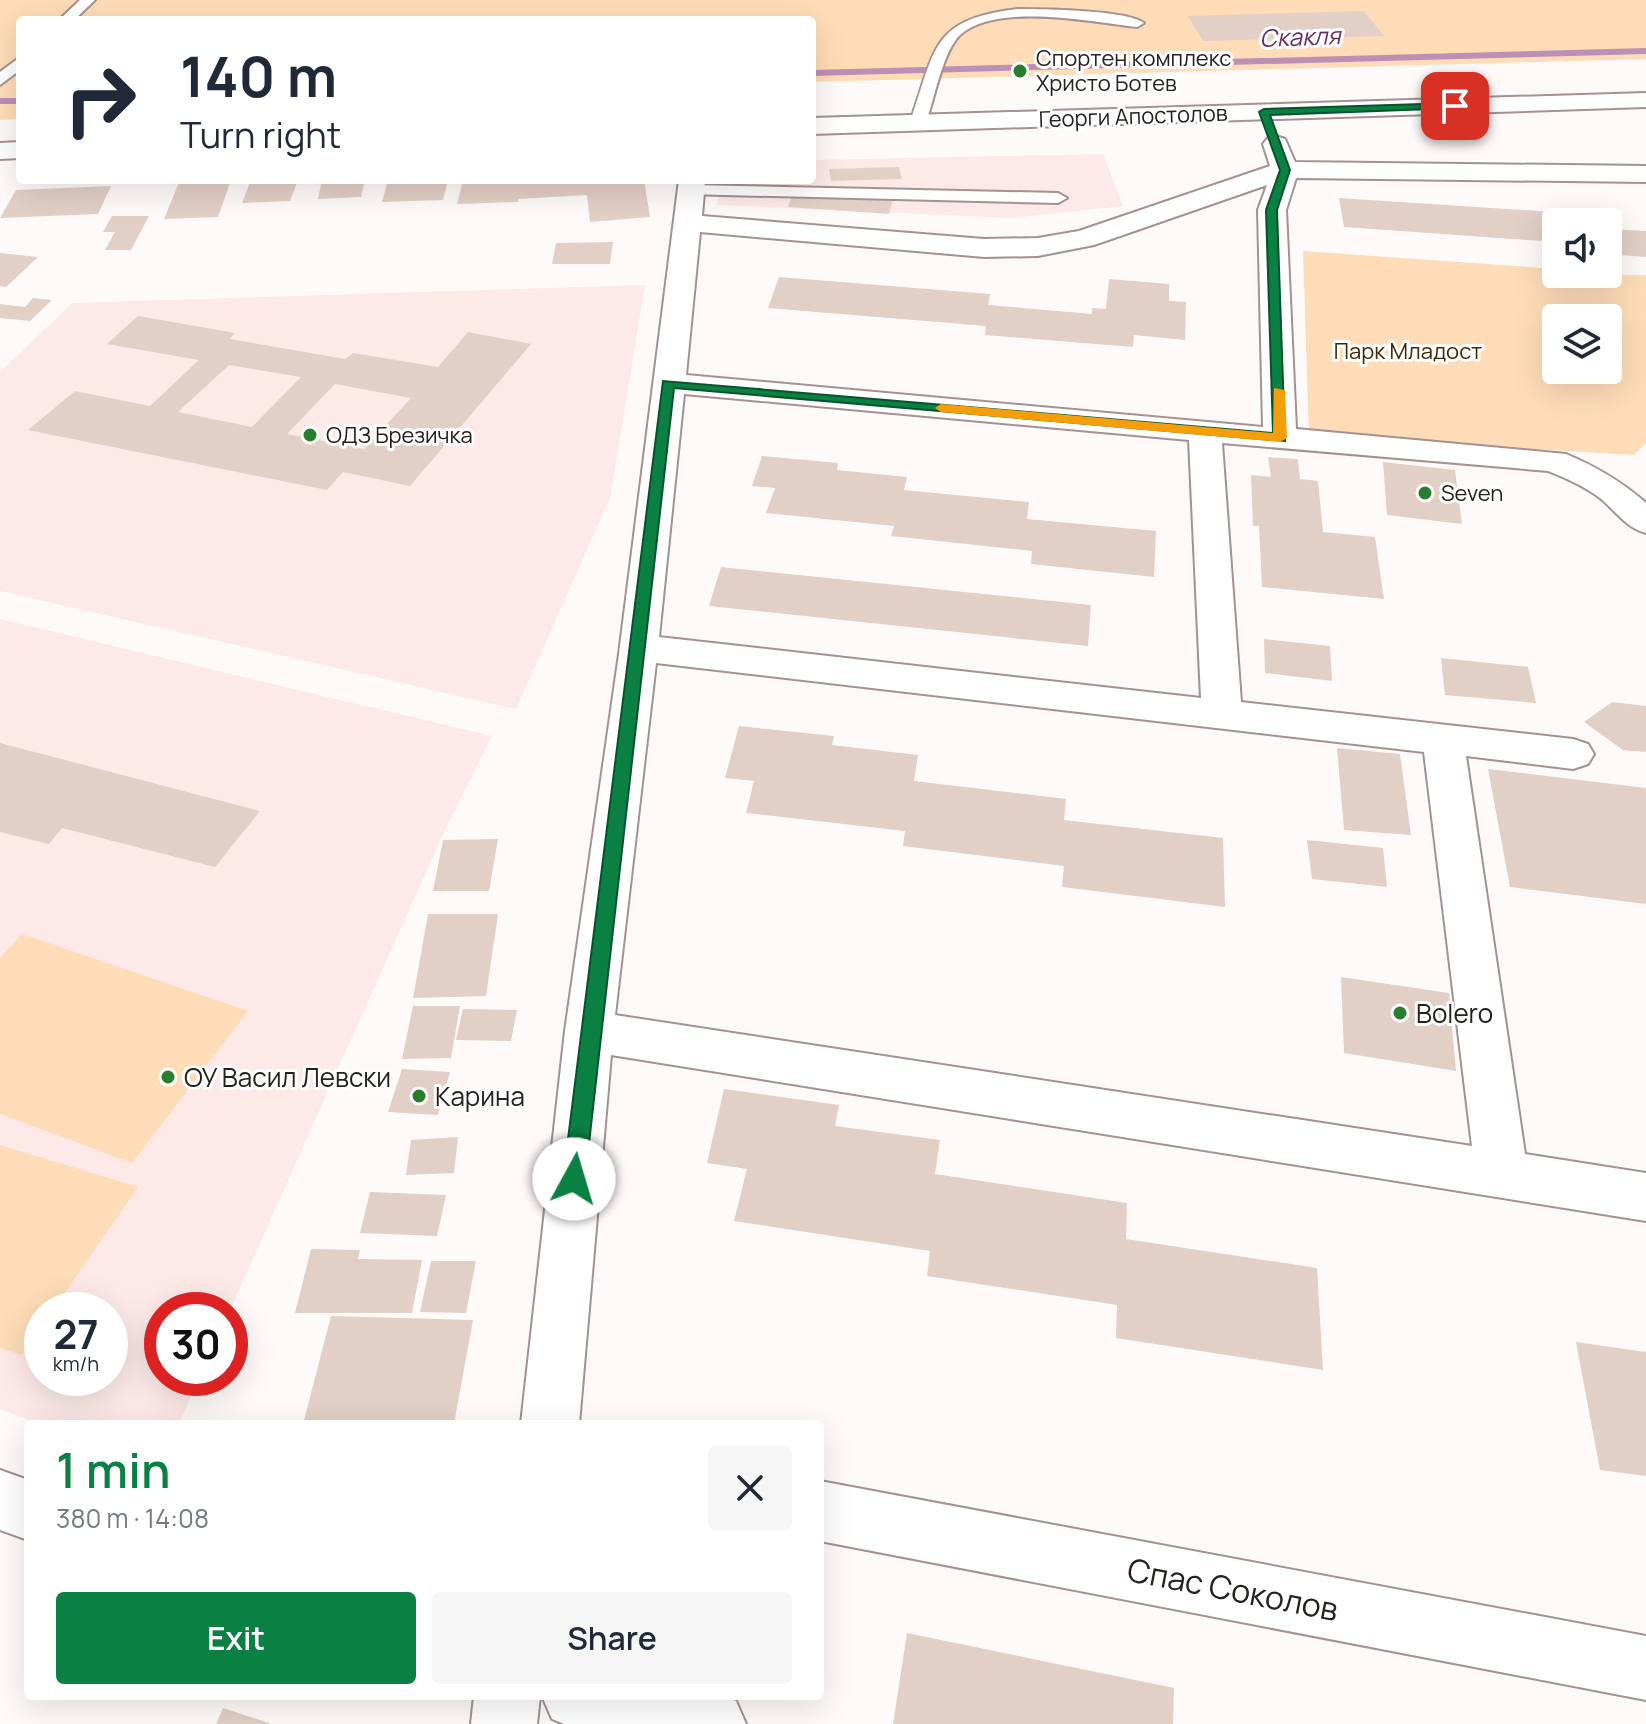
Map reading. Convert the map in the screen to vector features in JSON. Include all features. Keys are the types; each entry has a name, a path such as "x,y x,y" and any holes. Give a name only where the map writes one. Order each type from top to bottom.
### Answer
{"street":[{"name":"Георги Апостолов","path":"816,126 1646,100"},
{"path":"1264,112 1285,170 1272,210 1280,438"},
{"path":"687,223 984,248 1038,247 1084,239 1285,170 1646,174"},
{"path":"550,1420 589,1031 639,648 692,185"},
{"path":"668,383 1554,461 1585,474 1612,491 1646,522"},
{"path":"1205,431 1222,713"},
{"path":"639,648 1573,754"},
{"path":"1443,739 1502,1176"},
{"path":"589,1031 1646,1197"},
{"path":"0,1500 24,1509"},
{"name":"Спас Соколов","path":"824,1512 1646,1668"},
{"path":"504,1724 507,1700"},
{"path":"595,1700 713,1724"}],"lane":[{"path":"70,16 88,0"},
{"path":"918,122 937,67 954,32 989,14 1023,11 1137,23"},
{"path":"0,80 16,66"},
{"path":"692,185 1058,198"}],"shaded area":[{"path":"1103,154 1123,206 1011,218 717,205 720,184 816,184 816,160"},
{"name":"ОДЗ Брезичка","path":"645,285 610,498 516,709 0,591 0,372 72,303"},
{"name":"ОУ Васил Левски","path":"0,619 492,736 443,834 238,1292 144,1292 144,1396 191,1396 181,1420 29,1420 0,1409"}],"green space":[{"name":"Спортен комплекс Христо Ботев","path":"0,0 1646,0 1646,59 816,82 816,16 16,16 16,119 0,120"},
{"name":"Парк Младост","path":"1303,251 1542,268 1542,288 1622,288 1622,275 1646,275 1646,443 1634,455 1309,436"},
{"path":"22,934 248,1011 132,1163 0,1114 0,958"},
{"path":"0,1145 138,1187 65,1292 24,1292 22,1355 0,1348"}],"building":[{"path":"1364,11 1384,36 1203,41 1188,16"},
{"path":"899,167 902,179 831,181 829,169"},
{"path":"178,184 230,184 218,217 164,219"},
{"path":"249,184 296,184 290,201 242,203"},
{"path":"321,184 364,184 361,197 318,199"},
{"path":"387,184 447,184 443,200 382,202"},
{"path":"462,184 645,184 650,217 590,222 587,195 457,204"},
{"path":"111,186 98,214 0,218 16,190"},
{"path":"793,192 893,199 889,214 788,207"},
{"path":"1339,198 1542,211 1542,241 1344,227"},
{"path":"112,216 149,216 131,250 105,250 115,232 103,232"},
{"path":"1622,230 1646,231 1646,257 1622,255"},
{"path":"613,242 610,264 552,264 556,243"},
{"path":"0,253 38,257 6,287 0,286"},
{"path":"779,277 990,294 988,305 1092,314 1092,308 1106,309 1109,279 1169,284 1169,301 1186,302 1185,340 1134,335 1133,347 985,335 986,326 768,308"},
{"path":"33,298 52,300 30,321 0,318 0,304 25,307"},
{"path":"138,316 235,333 230,339 345,359 353,353 438,367 468,332 531,344 410,486 343,472 327,490 28,430 75,391 150,406 199,360 107,344","holes":["229,365 301,377 252,427 178,412","335,384 411,398 364,449 287,434"]},
{"path":"762,456 838,463 837,470 907,477 904,490 1029,502 1027,519 1156,531 1154,577 1031,564 1032,551 891,536 894,526 766,513 775,488 752,486"},
{"path":"1268,457 1298,459 1300,479 1318,481 1323,532 1375,537 1384,599 1262,587 1259,526 1253,526 1251,475 1271,477"},
{"path":"1383,462 1455,470 1462,524 1387,515"},
{"path":"721,567 1091,605 1088,646 709,606"},
{"path":"1264,639 1330,646 1332,681 1265,673"},
{"path":"1441,658 1528,667 1536,703 1445,695"},
{"path":"1612,702 1646,706 1646,752 1623,750 1584,722"},
{"path":"739,726 834,736 832,745 918,755 914,781 1066,799 1064,820 1223,838 1225,907 1062,887 1064,866 903,846 905,831 746,813 754,781 725,778"},
{"path":"0,743 260,811 215,867 62,828 49,844 0,832"},
{"path":"1337,748 1400,754 1411,835 1344,830"},
{"path":"1488,769 1646,788 1646,904 1510,887"},
{"path":"498,839 489,891 433,891 443,840"},
{"path":"1307,840 1383,848 1387,887 1312,879"},
{"path":"428,914 498,914 486,996 413,998"},
{"path":"1341,977 1449,993 1456,1071 1344,1053"},
{"path":"413,1006 460,1006 451,1058 402,1059"},
{"path":"463,1009 517,1010 511,1041 456,1040"},
{"path":"402,1069 450,1072 438,1115 388,1112"},
{"path":"724,1089 839,1105 835,1126 940,1140 935,1174 1127,1203 1126,1239 1317,1268 1323,1370 1116,1338 1117,1305 927,1276 930,1251 734,1221 747,1169 707,1163"},
{"path":"458,1137 454,1173 406,1175 411,1140"},
{"path":"370,1192 446,1195 437,1236 360,1233"},
{"path":"311,1249 360,1250 358,1259 422,1260 412,1313 295,1313"},
{"path":"431,1261 476,1261 466,1313 420,1312"},
{"path":"331,1316 473,1320 455,1420 304,1420"},
{"path":"1576,1342 1646,1352 1646,1476 1600,1470"},
{"path":"907,1633 1174,1688 1173,1724 893,1724"},
{"path":"223,1708 269,1723 269,1724 216,1724"}],"waterway":[{"name":"Скакля","path":"816,73 1646,51"},
{"name":"Скакля","path":"0,101 16,101"}],"slow traffic":[{"path":"941,408 1280,438 1279,390"}],"place":[{"name":"Спортен комплекс Христо Ботев","path":"1020,71"},
{"name":"ОДЗ Брезичка","path":"310,435"},
{"name":"Seven","path":"1425,493"},
{"name":"Bolero","path":"1400,1013"},
{"name":"ОУ Васил Левски","path":"168,1077"},
{"name":"Карина","path":"419,1096"}],"route":[{"path":"574,1179 589,1031 638,654 668,383 1280,438 1272,210 1285,170 1264,112 1455,106"}]}
